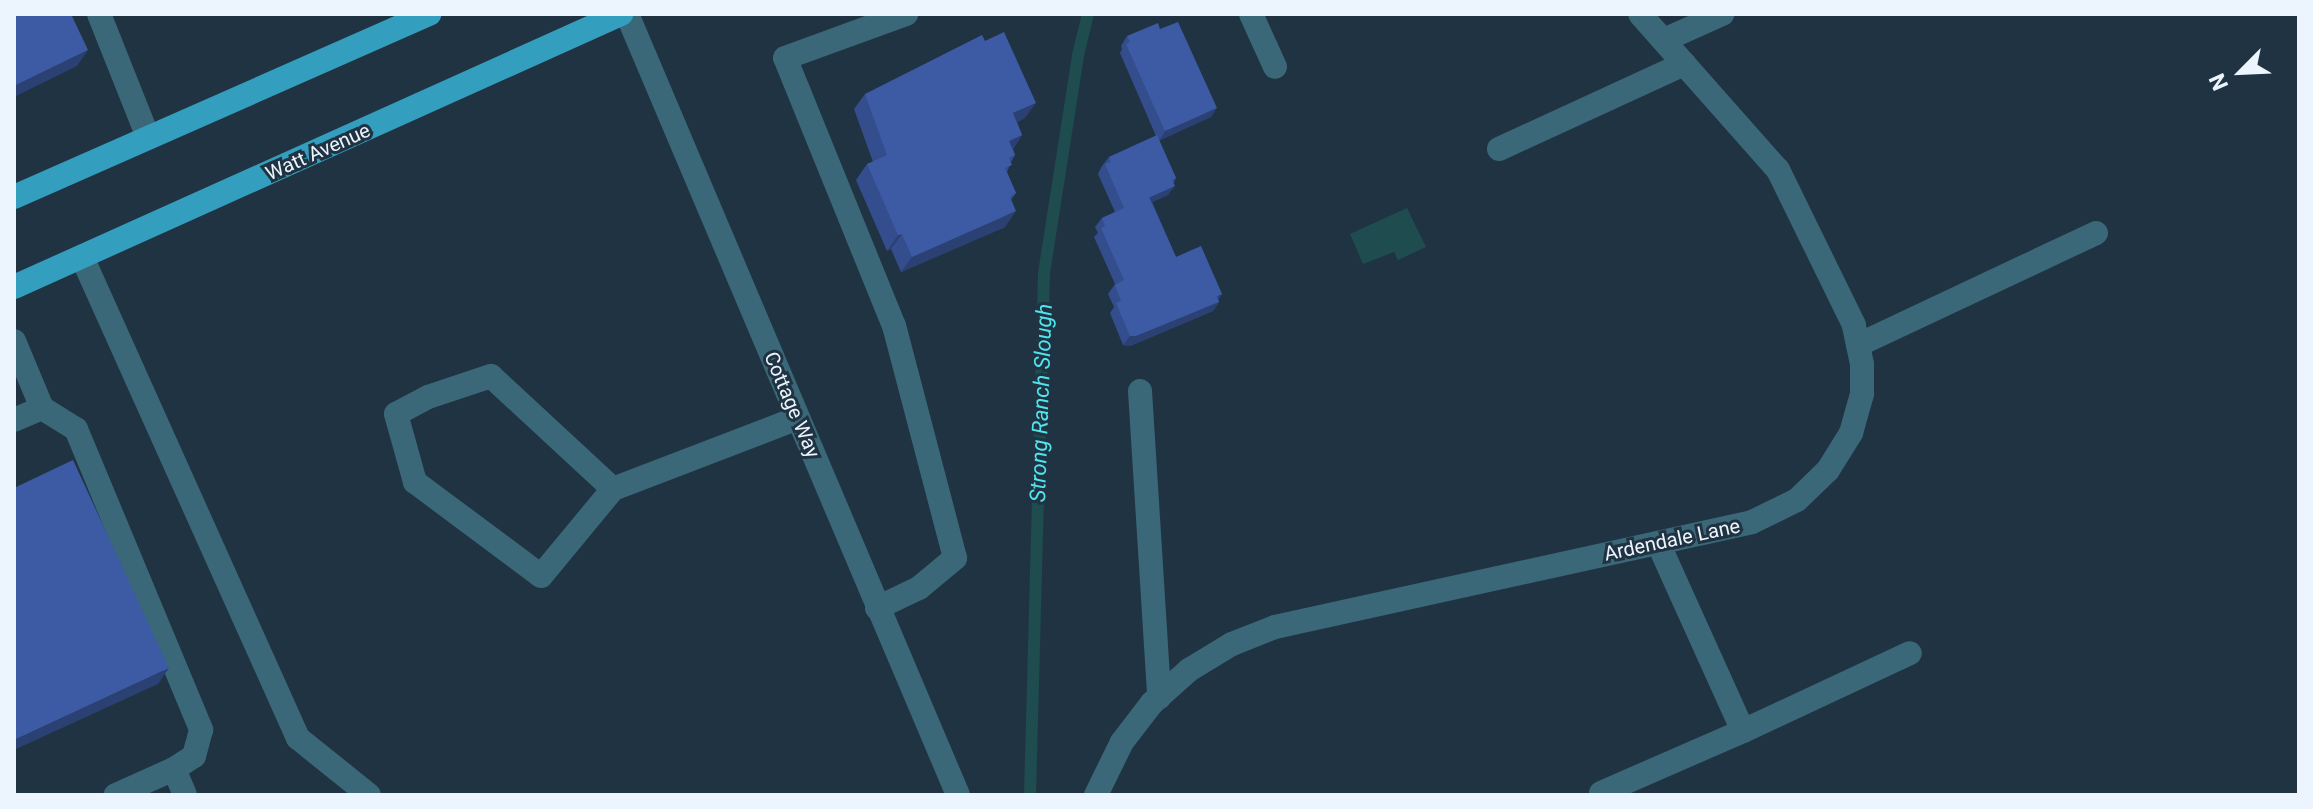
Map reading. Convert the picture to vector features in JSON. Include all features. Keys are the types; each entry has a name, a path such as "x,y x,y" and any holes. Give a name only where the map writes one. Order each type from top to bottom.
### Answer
{"main road":[{"path":"14,197 429,14"},
{"name":"Watt Avenue","path":"14,287 624,14"}],"street":[{"path":"99,14 148,137"},
{"name":"Cottage Way","path":"624,14 958,795"},
{"path":"877,608 919,588 955,558 894,326 785,58 906,14"},
{"path":"1251,14 1275,67"},
{"name":"Ardendale Lane","path":"1096,795 1122,742 1159,697 1189,670 1232,644 1275,627 1752,522 1797,500 1828,470 1851,433 1862,394 1854,325 1778,170 1640,14"},
{"path":"1664,40 1722,14"},
{"path":"1499,149 1684,64"},
{"path":"1858,345 2096,233"},
{"path":"82,257 298,738 369,795"},
{"path":"14,341 42,408 76,429 201,730 194,756 174,769 116,795"},
{"path":"613,489 491,376 428,397 396,414 415,482 541,576 613,489 798,418"},
{"path":"1140,391 1159,697"},
{"path":"14,420 42,408"},
{"path":"1658,543 1743,731"},
{"path":"1601,793 1910,653"},
{"path":"174,769 185,795"}],"shaded area":[{"path":"1407,208 1426,247 1398,260 1394,252 1363,264 1350,234"}],"building":[{"path":"14,14 71,14 88,50 14,86"},
{"path":"1178,22 1217,108 1165,131 1126,44 1130,42 1127,36 1158,23 1160,29"},
{"path":"1004,32 1036,103 1013,113 1022,135 1009,141 1015,155 1009,158 1012,165 1005,168 1016,193 1010,197 1016,211 912,257 902,234 898,235 867,164 887,155 865,94 982,35 985,41"},
{"path":"1157,135 1176,178 1172,180 1175,186 1149,197 1176,257 1201,246 1222,294 1217,296 1219,302 1130,336 1116,303 1121,301 1115,285 1124,280 1101,228 1105,226 1102,218 1124,208 1105,164 1111,162 1109,157"},
{"path":"73,460 169,668 14,740 14,488"}],"waterway":[{"name":"Strong Ranch Slough","path":"1030,795 1044,273 1078,55 1088,14"}]}
